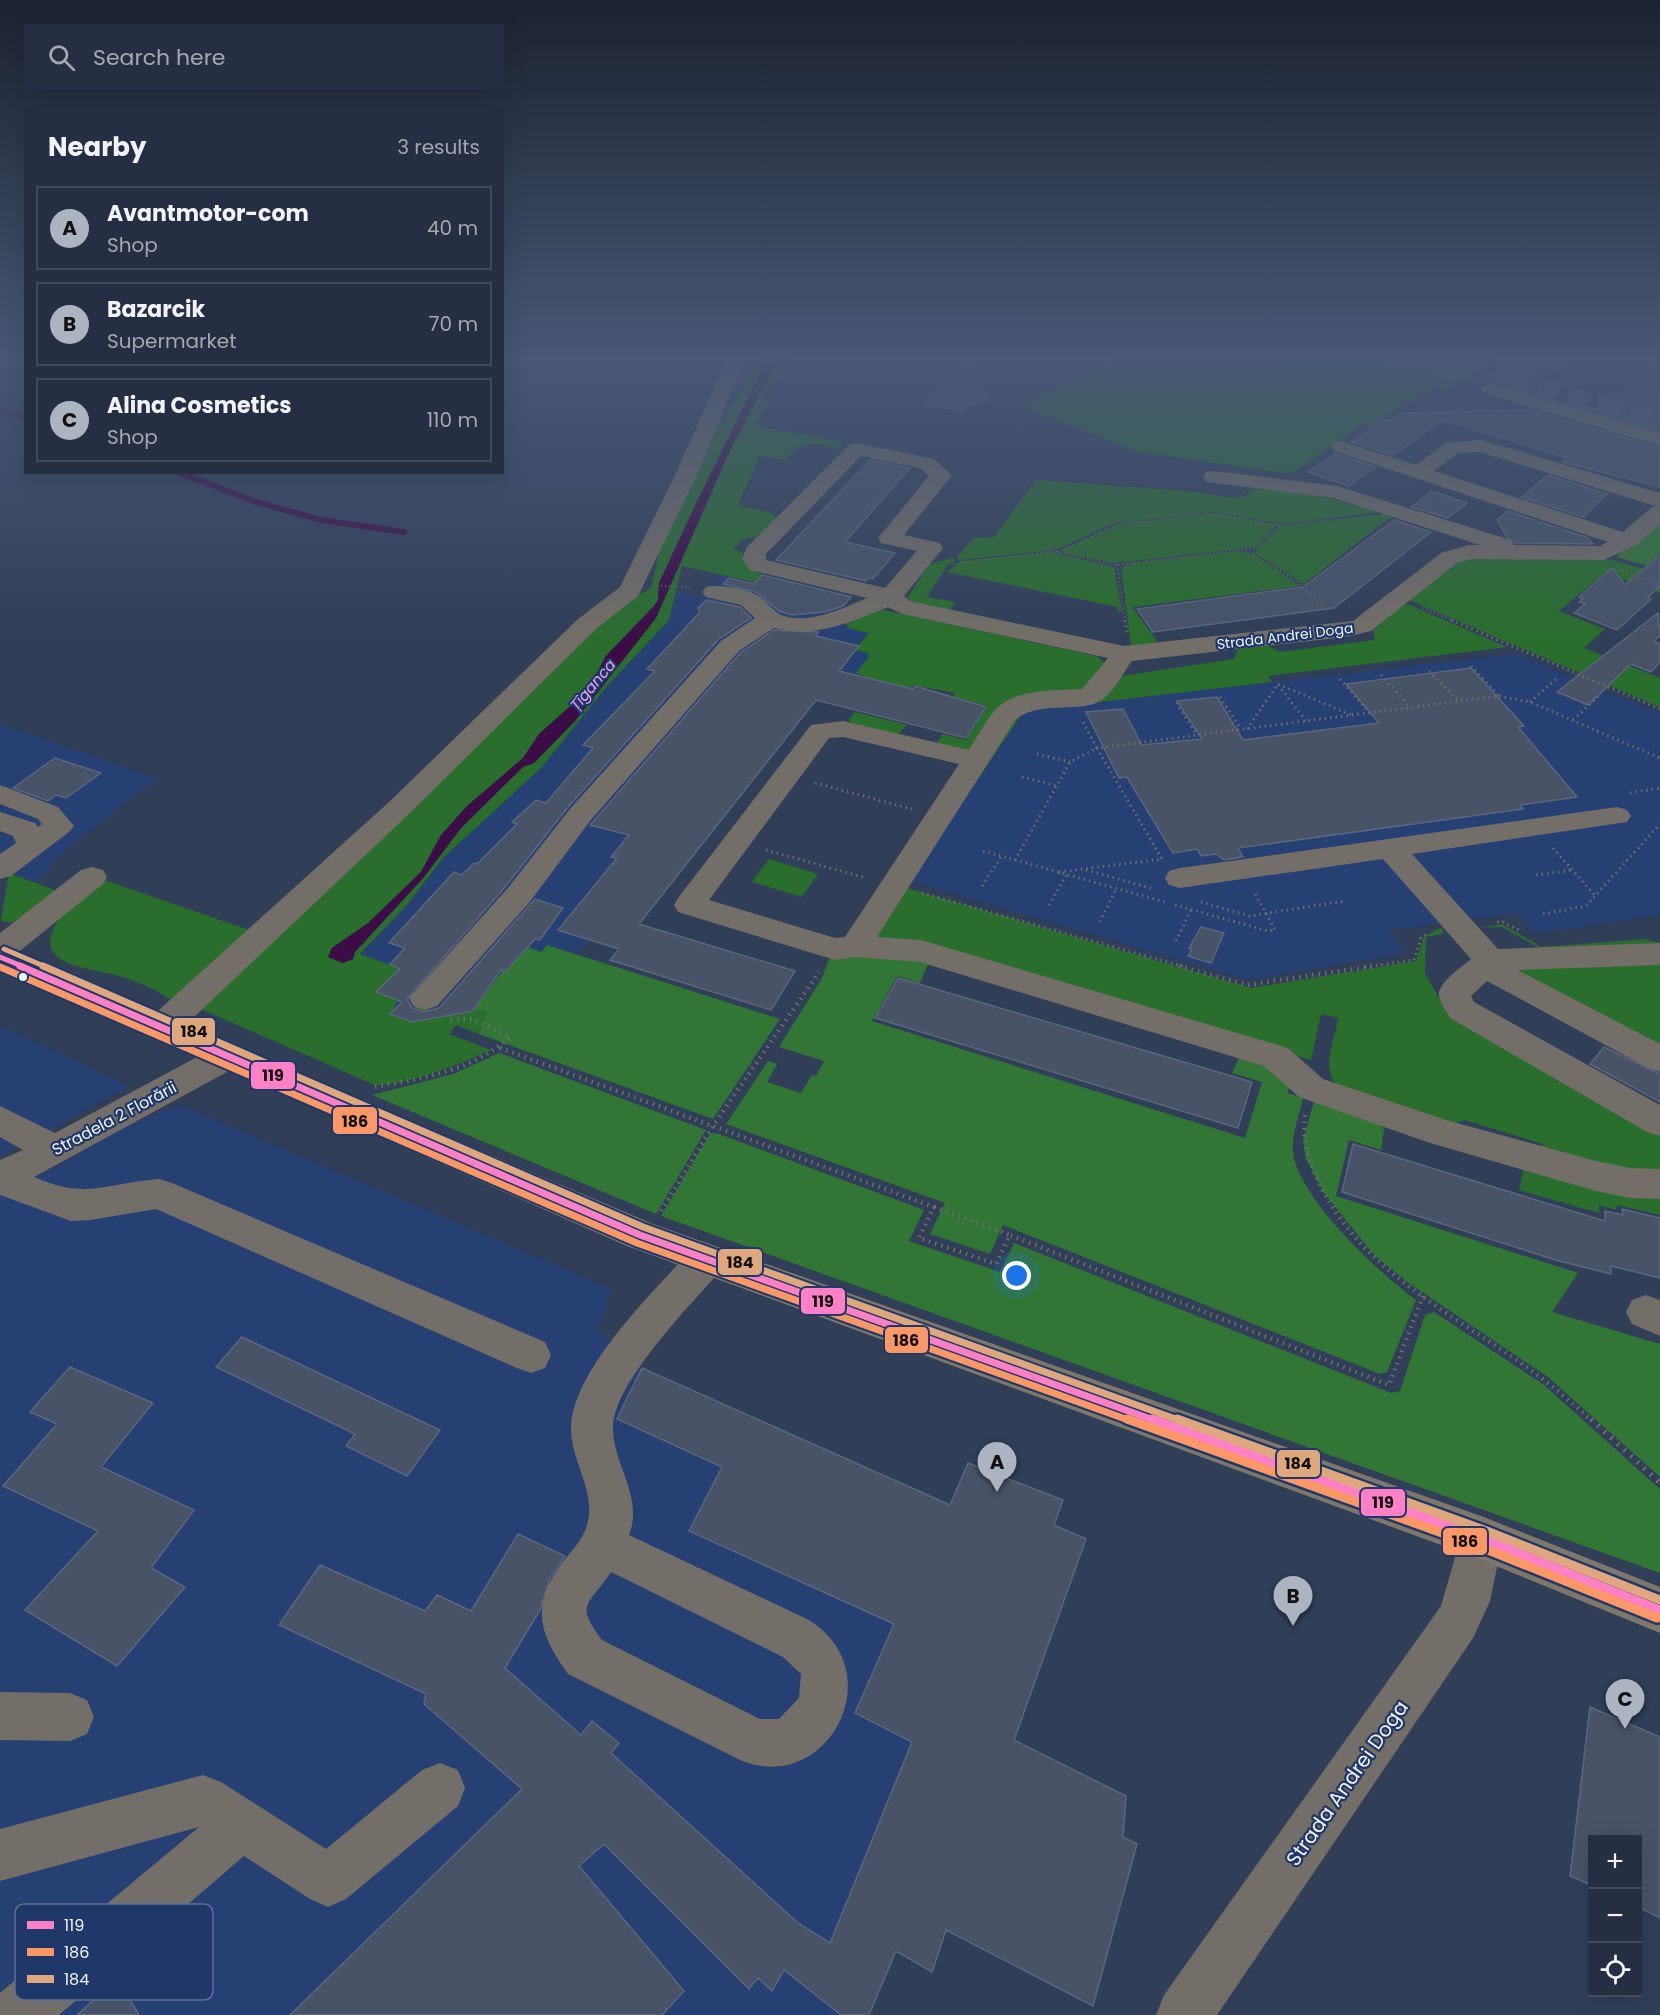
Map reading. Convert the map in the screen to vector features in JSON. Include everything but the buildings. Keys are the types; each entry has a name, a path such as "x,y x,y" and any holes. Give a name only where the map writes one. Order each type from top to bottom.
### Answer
{"main road":[{"path":"0,957 640,1235 1481,1538 1660,1610"}],"street":[{"path":"160,1028 260,938 510,703 587,624 630,591 696,451"},
{"name":"Strada Andrei Doga","path":"854,451 755,552 754,559 768,570 891,597 902,608 1128,654 1346,630 1373,620 1449,558 1456,555 1481,552 1604,553 1627,541 1660,512"},
{"name":"Strada Andrei Doga","path":"866,451 927,463 941,475 889,538 932,548 891,597"},
{"path":"1354,451 1627,541"},
{"path":"1419,472 1448,451"},
{"path":"1498,451 1660,500"},
{"path":"1214,477 1322,489 1532,554"},
{"path":"714,592 749,600 770,619 795,624 832,621 891,597"},
{"path":"425,998 518,896 580,815 730,646 770,619"},
{"path":"845,947 895,885 1006,714 1014,707 1089,697 1096,692 1128,654"},
{"path":"976,760 843,729 821,731 689,905 845,947 921,951 1276,1057 1311,1088 1443,1133 1585,1173 1630,1183 1660,1184"},
{"path":"0,795 48,813 59,826 20,848"},
{"path":"0,808 36,822 20,848"},
{"path":"1180,878 1617,816"},
{"path":"0,820 25,830 20,848"},
{"path":"1391,849 1459,924 1487,963 1660,1059"},
{"path":"0,951 92,877"},
{"path":"1660,954 1487,963 1456,991 1455,996 1461,1011 1660,1122"},
{"name":"Stradela 2 Florării","path":"0,1178 226,1057"},
{"path":"0,1120 55,1150"},
{"path":"0,1178 65,1204 80,1206 139,1194 159,1194 531,1355"},
{"path":"602,1545 782,1632 814,1652 826,1669 825,1690 817,1714 806,1730 789,1741 773,1744 756,1743 585,1657 569,1639 563,1623 563,1604 602,1545 609,1529 611,1509 592,1427 595,1410 606,1385 626,1354 706,1260"},
{"name":"Strada Andrei Doga","path":"1185,2015 1457,1622 1467,1601 1481,1538"},
{"path":"0,1716 70,1717"},
{"path":"0,1855 203,1800 328,1881 440,1788"},
{"path":"148,1904 241,1825"},
{"path":"17,2015 35,2000"}],"path":[{"path":"1058,552 1062,548 1118,524 1214,512 1280,525 1397,511"},
{"path":"949,567 958,561 1058,552 1117,565 1256,548 1280,525"},
{"path":"1246,549 1298,582 1329,613"},
{"path":"1117,565 1128,654"},
{"path":"651,585 679,587"},
{"path":"1401,598 1660,709"},
{"path":"1471,666 1499,696"},
{"path":"1429,671 1458,701"},
{"path":"1382,675 1410,707"},
{"path":"1340,679 1369,713"},
{"path":"1530,702 1556,679"},
{"path":"1278,684 1352,715"},
{"path":"1278,684 1306,721"},
{"path":"1247,729 1278,684"},
{"path":"1015,860 1070,762 1097,748 1499,696 1530,702 1660,758"},
{"path":"1573,720 1599,696"},
{"path":"1220,697 1241,729"},
{"path":"1176,703 1197,735"},
{"path":"1059,872 1162,859 1080,716"},
{"path":"1037,754 1070,762"},
{"path":"788,776 913,809"},
{"path":"1022,777 1057,786"},
{"path":"1543,914 1586,906 1660,824"},
{"path":"1535,827 1596,897"},
{"path":"738,843 1247,985 1414,960 1424,935 1446,925 1503,922 1522,933"},
{"path":"982,886 1002,856"},
{"path":"1536,875 1572,870"},
{"path":"1049,905 1066,874"},
{"path":"1100,922 1116,889"},
{"path":"1267,914 1344,901"},
{"path":"1176,941 1191,910"},
{"path":"659,1213 713,1126 845,947"},
{"path":"368,1088 426,1078 461,1066 500,1048 510,1037 472,1019 442,1020 432,1016 425,1012 425,998"},
{"path":"500,1048 1010,1235 1389,1385 1423,1296"},
{"path":"1311,1088 1302,1129 1312,1170 1322,1191 1354,1235 1380,1261 1423,1296 1547,1382 1660,1483"},
{"path":"934,1207 919,1238 996,1264 1010,1235"}],"shaded area":[{"path":"719,574 795,591 802,584 850,595 842,607 848,628 870,633 856,650 868,653 869,657 855,674 822,667 577,954 548,945 541,952 505,972 501,971 473,1011 439,1017 403,1019 390,1014 398,1000 360,955 406,906 444,857 541,768 608,685 669,620 677,591 699,597"},
{"path":"1516,654 1660,714 1660,915 1533,934 1517,913 1389,930 1405,953 1248,980 910,881 1021,715 1031,710"},
{"path":"0,724 157,778 57,857 49,870 33,882 0,869"},
{"path":"0,1025 129,1086 0,1156"},
{"path":"180,1105 612,1289 597,1329 641,1367 949,1505 968,1463 1063,1500 1054,1525 1014,1740 1126,1796 1123,1837 1137,1844 1093,2006 946,1930 932,1972 895,1951 869,2015 0,2015 0,1272 3,1269 0,1267 0,1193 59,1166 113,1131"}],"green space":[{"path":"702,451 722,451 659,583 658,600 654,606 606,656 587,691 539,734 523,758 467,806 441,835 421,872 368,923 332,948 328,957 343,963 353,959 355,952 424,877 461,828 523,767 534,763 575,721 656,618 730,451 794,451 784,460 760,455 738,505 772,513 777,519 760,536 741,540 734,549 742,552 746,561 758,572 775,579 802,584 795,591 682,566 669,620 608,685 541,768 444,857 406,906 360,954 404,970 398,1000 391,1014 403,1019 418,1004 439,1017 473,1011 487,1012 479,1034 456,1025 449,1034 491,1050 419,1078 375,1085 194,1006 179,1008 159,992 143,985 109,973 71,964 60,959 53,951 50,941 58,921 76,902 104,880 255,932 634,594 644,593 651,587 665,530"},
{"path":"1137,451 1324,451 1291,474"},
{"path":"1036,480 1199,492 1232,498 1246,496 1251,489 1260,488 1311,493 1380,512 1283,524 1213,512 1115,523 1055,550 959,560 957,557 974,538 994,537"},
{"path":"1215,513 1277,525 1255,547 1115,563 1063,553 1063,549 1120,524"},
{"path":"1384,514 1392,516 1304,584 1253,552 1280,526"},
{"path":"1660,520 1660,553 1656,557 1659,558 1656,568 1616,557"},
{"path":"1238,551 1253,554 1300,586 1132,607 1158,642 1131,646 1121,568 1132,563"},
{"path":"1052,552 1114,567 1122,611 1117,611 1118,607 947,572 961,561"},
{"path":"1478,557 1611,560 1660,573 1660,593 1605,573 1559,611 1605,629 1584,648 1660,678 1660,707 1409,600 1457,560"},
{"path":"952,558 955,561 947,566 927,597 955,602 949,612 911,603 907,598 930,564"},
{"path":"1405,603 1507,647 1268,676 1272,682 1031,710 1021,715 910,881 1014,715 1024,708 1088,700 1121,676 1234,659 1239,647 1264,644 1280,652 1375,640 1373,630"},
{"path":"879,609 1096,656 1106,664 1091,689 1016,700 972,751 936,744 943,734 966,740 988,706 953,697 955,693 913,685 908,692 856,673 869,657 868,653 855,650 869,633 848,628 846,621"},
{"path":"855,712 907,725 898,734 850,725 849,719"},
{"path":"769,859 818,874 802,897 752,882"},
{"path":"9,873 62,893 15,921 10,923 1,921"},
{"path":"900,886 1251,988 1416,961 1424,936 1443,927 1442,934 1426,937 1425,974 1446,1010 1660,1130 1660,1174 1542,1153 1543,1144 1465,1120 1447,1126 1338,1087 1330,1071 1329,1062 1338,1018 1321,1014 1311,1060 966,958 865,941"},
{"path":"1502,924 1542,947 1645,939 1660,943 1543,950 1502,927 1481,928"},
{"path":"522,945 541,952 547,945 780,1019 713,1119 479,1034 487,1012 473,1011"},
{"path":"831,954 911,956 928,964 920,983 897,976 872,1021 1245,1138 1262,1082 1232,1073 1239,1058 1254,1057 1289,1084 1288,1093 1303,1098 1294,1132 1293,1152 1298,1170 1309,1191 1343,1234 1382,1272 1416,1300 1387,1372 1380,1374 1003,1225 990,1254 930,1234 945,1203 726,1124 768,1061 777,1064 767,1082 801,1093 812,1075 816,1076 824,1061 779,1047 822,978"},
{"path":"1660,965 1660,1050 1517,969"},
{"path":"499,1053 706,1130 656,1214 372,1095 453,1074"},
{"path":"1314,1101 1382,1125 1384,1129 1381,1150 1349,1140 1336,1196 1578,1273 1552,1312 1660,1344 1660,1477 1548,1377 1410,1284 1374,1255 1324,1193 1306,1159 1303,1140"},
{"path":"716,1133 924,1210 909,1241 1000,1272 1014,1243 1391,1393 1400,1391 1425,1315 1434,1312 1544,1385 1660,1489 1660,1573 661,1216 710,1134"},
{"path":"1524,1166 1660,1198 1660,1215 1617,1205 1616,1210 1599,1205 1599,1213 1519,1190"}],"water":[{"name":"Țîganca","path":"722,451 730,451 656,618 575,721 534,763 523,767 461,828 424,877 355,952 353,959 343,963 328,957 332,948 368,923 421,872 441,835 467,806 523,758 539,734 587,691 606,656 658,600 659,583"}],"waterway":[{"path":"183,474 253,501 321,520 404,532"}],"transit line":[{"name":"184","path":"4,949 643,1227 1484,1530 1660,1600"},
{"name":"119","path":"0,957 640,1235 1481,1538 1660,1610"},
{"name":"186","path":"0,967 637,1243 1478,1546 1657,1618"}],"place":[{"name":"Avantmotor-com","path":"997,1492"},
{"name":"Bazarcik","path":"1293,1626"},
{"name":"Alina Cosmetics","path":"1625,1729"}]}
